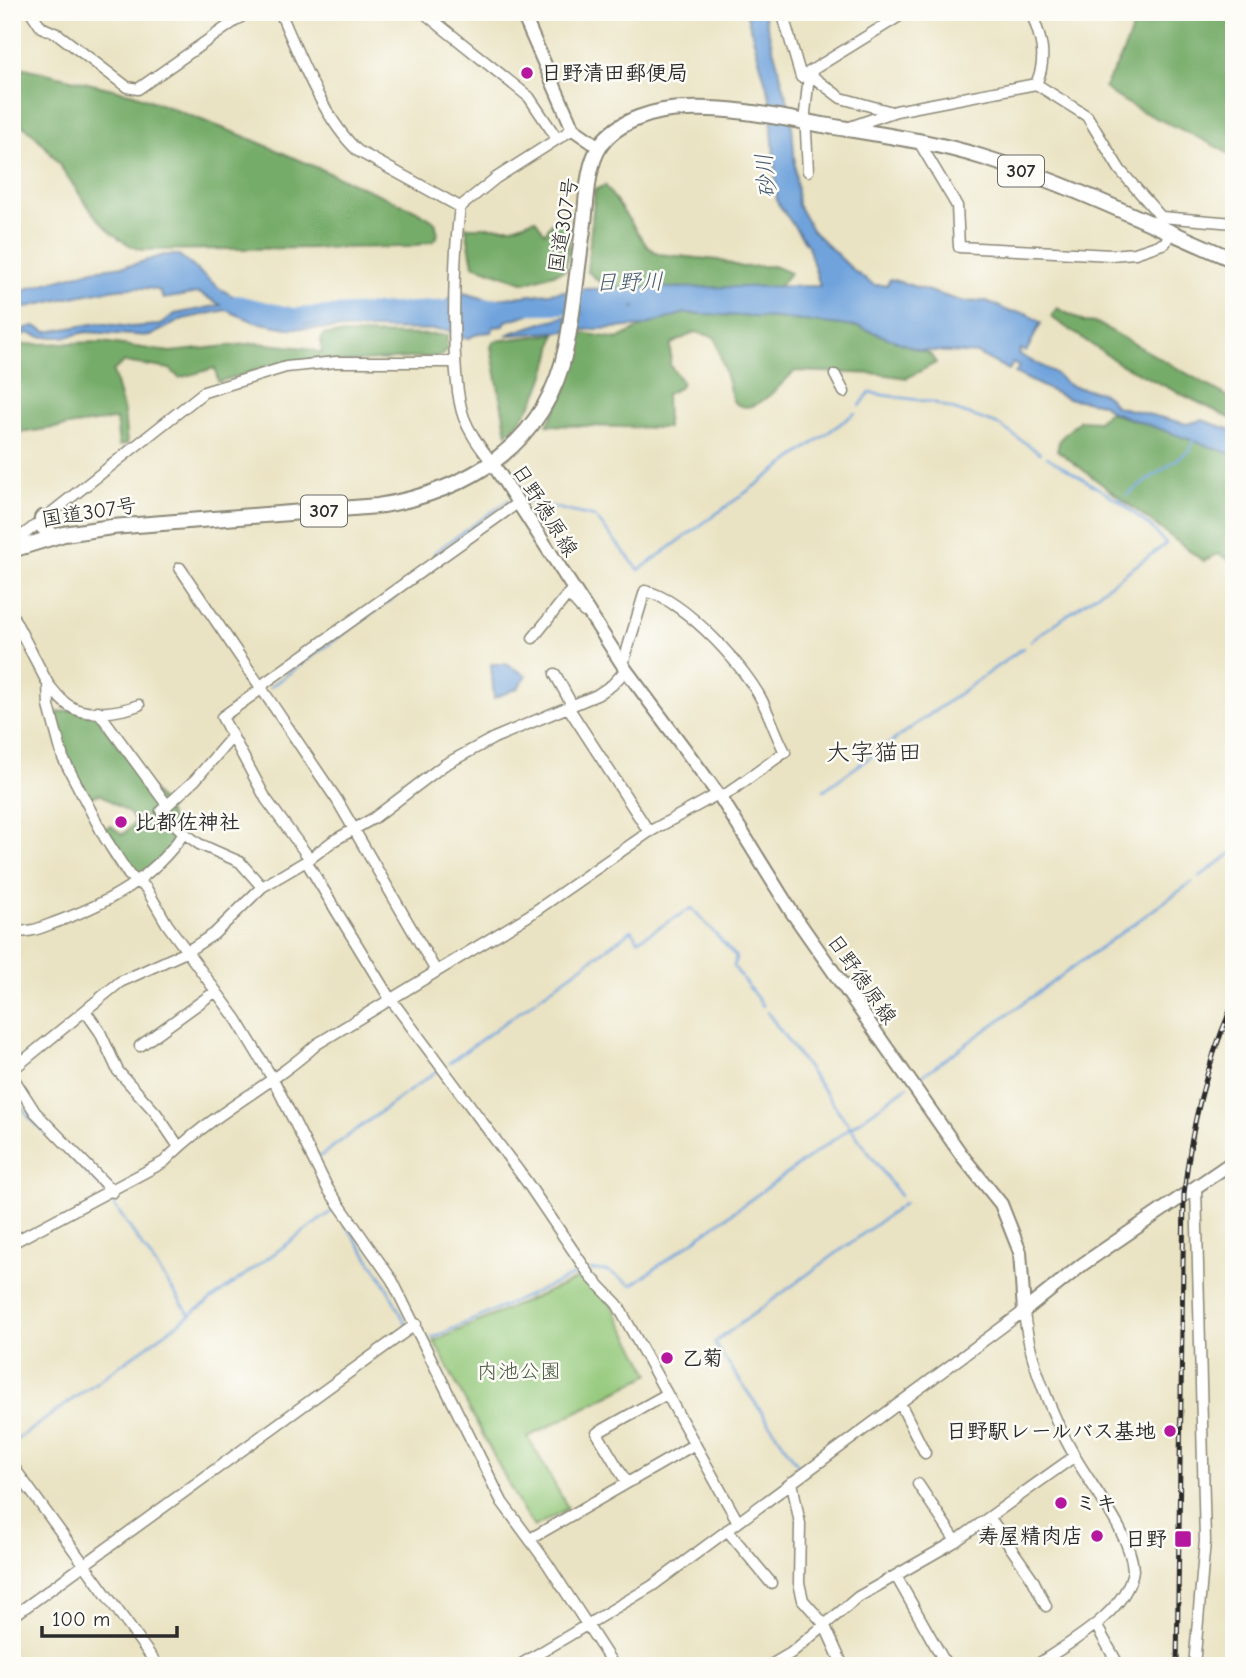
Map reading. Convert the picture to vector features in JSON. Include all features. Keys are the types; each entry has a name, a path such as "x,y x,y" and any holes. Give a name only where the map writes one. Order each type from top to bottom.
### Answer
{"highway":[{"name":"307","path":"599,146 620,126 653,114 684,108 802,118 988,159 1163,226 1234,260"},
{"name":"国道307号","path":"12,550 54,537 112,527 378,506 415,500 458,485 493,464 524,433 547,403 566,350 588,198 599,146"},
{"path":"42,518 43,527 54,537"}],"main road":[{"path":"522,12 573,129 599,146"},
{"name":"日野徳原線","path":"493,464 624,666 719,796 791,911 963,1157 1001,1204 1020,1252 1024,1311"},
{"path":"1024,1311 1083,1264 1234,1161"}],"street":[{"path":"32,12 41,27 59,35 127,87 138,89 248,12"},
{"path":"280,12 324,108 346,141 358,151 460,207"},
{"path":"423,12 522,90 556,137"},
{"path":"782,12 805,75 802,118 808,171"},
{"path":"805,75 906,12"},
{"path":"1031,12 1044,50 1042,71 1036,84"},
{"path":"805,75 841,98 892,112"},
{"path":"846,129 892,112 1036,84 1087,116 1120,170 1163,226 1165,243 1156,248 1111,255 959,247 957,206 919,142"},
{"path":"493,464 474,439 464,416 455,362 460,207 556,137 573,129"},
{"path":"1163,226 1234,223"},
{"path":"12,544 188,402 233,381 309,364 455,362"},
{"path":"835,375 844,392"},
{"path":"519,502 222,717 267,799 308,860 387,993 591,1277 617,1304 738,1522"},
{"path":"180,568 262,687 353,829 436,971"},
{"path":"12,1070 120,982 186,952 233,919 262,887 374,818 444,765 494,738 612,685 624,666 645,591 676,605 719,642 765,706 785,752 719,796 649,832 539,909 317,1044 274,1082 232,1107 179,1147 164,1163 12,1243"},
{"path":"533,638 568,594 583,612 587,610"},
{"path":"12,614 48,684 69,706 98,711 128,709 139,705"},
{"path":"555,674 570,706 649,832"},
{"path":"48,684 49,706 63,758 112,849 129,875 146,888 274,1082 328,1189 393,1280 502,1502 590,1626 614,1666"},
{"path":"98,711 167,804"},
{"path":"232,737 195,780 161,811 199,844 240,862 262,887"},
{"path":"12,931 34,931 116,897 167,857 184,833"},
{"path":"140,1046 216,991"},
{"path":"86,1012 100,1032 118,1071 156,1113 179,1147"},
{"path":"12,1076 36,1112 113,1192"},
{"path":"1195,1666 1205,1541 1196,1187"},
{"path":"519,1666 590,1626 652,1586 1024,1311"},
{"path":"1024,1311 1025,1329 1040,1378 1075,1457 1103,1499 1133,1566 1133,1576 1123,1595 1096,1625 1049,1662 1035,1666"},
{"path":"12,1617 416,1324"},
{"path":"627,1483 597,1433 667,1394"},
{"path":"900,1403 925,1453"},
{"path":"530,1539 695,1444"},
{"path":"769,1666 791,1653 858,1597 956,1541 1075,1457"},
{"path":"12,1465 158,1666"},
{"path":"792,1482 800,1524 799,1583 803,1600 824,1624 843,1666"},
{"path":"918,1484 956,1541"},
{"path":"990,1518 1032,1578 1046,1606"},
{"path":"727,1530 771,1583"},
{"path":"896,1576 947,1666"},
{"path":"1096,1625 1119,1666"}],"green space":[{"path":"1135,12 1234,12 1234,157 1135,108 1104,88 1122,55 1138,14"},
{"path":"12,65 134,94 246,137 415,210 435,222 438,234 434,241 409,247 141,250 120,239 103,225 47,148 31,132 12,119"},
{"path":"605,185 647,246 658,254 718,260 742,267 773,266 790,273 775,292 619,298 587,271 595,190"},
{"path":"535,219 545,233 554,219 572,225 566,270 525,283 473,265 466,227 513,227"},
{"path":"1057,308 1084,322 1097,323 1234,400 1234,428 1232,419 1120,364 1051,317"},
{"path":"685,313 776,318 860,327 930,354 936,363 907,378 880,374 795,371 766,398 749,406 741,406 733,401 715,337 695,332 671,344 670,365 682,382 679,388 666,394 667,428 547,425 568,387 575,346 583,333 618,339 643,326"},
{"path":"325,334 447,335 447,348 441,356 267,367 218,382 215,368 179,378 170,369 124,362 113,371 124,413 127,444 119,446 116,419 12,434 12,345 102,342 170,352 257,343 305,348 322,353 321,339"},
{"path":"555,334 540,388 527,411 507,434 491,347 494,341"},
{"path":"1108,412 1218,446 1234,454 1234,562 1218,554 1203,561 1057,450 1060,439 1080,420 1098,421"},
{"path":"70,710 96,716 162,803 179,832 166,854 138,879 128,871 102,830 111,826 123,835 135,822 130,814 100,794 87,798 66,756 52,714"},
{"name":"内池公園","path":"584,1276 611,1304 650,1374 528,1437 568,1508 534,1527 520,1506 434,1341"}],"water":[{"path":"746,12 763,12 791,113 798,205 812,230 854,271 874,285 887,285 890,279 964,302 987,301 1008,311 1026,313 1041,323 1026,352 1021,349 1019,354 1055,373 1069,385 1101,392 1115,406 1187,424 1202,420 1234,431 1234,455 1112,412 1103,404 1066,398 1015,373 1019,367 1013,363 1009,370 978,354 919,350 860,327 776,318 685,313 643,326 507,335 575,314 636,307 579,304 536,307 529,314 506,321 504,326 493,327 492,332 479,333 467,339 447,330 288,328 255,322 226,310 183,319 150,336 86,332 66,337 41,337 28,333 12,338 23,329 35,326 47,332 98,323 131,327 160,325 175,314 221,305 199,293 163,299 160,291 129,288 12,310 12,293 93,270 132,265 164,255 179,255 219,288 261,312 306,324 433,311 453,296 464,293 489,300 583,289 820,286 808,246 777,202 770,98"},
{"path":"491,664 506,664 526,675 518,688 494,698"}],"waterway":[{"name":"日野川","path":"237,303 293,316 474,307 625,305"},
{"path":"860,406 869,393 932,402 999,425 1040,453"},
{"path":"526,501 595,517 639,570 855,413"},
{"path":"1127,495 1190,450 1194,437"},
{"path":"1047,457 1119,501 1121,499"},
{"path":"435,556 435,552 509,500"},
{"path":"1031,641 1166,544 1152,528 1119,501"},
{"path":"270,687 429,572"},
{"path":"824,790 1023,648"},
{"path":"1199,877 1234,852"},
{"path":"916,1080 1192,882"},
{"path":"449,1063 632,930 638,940 692,908 736,957 734,967 763,1006"},
{"path":"767,1012 900,1196"},
{"path":"319,1157 438,1070"},
{"path":"591,1270 608,1271 632,1285 908,1086"},
{"path":"12,1090 28,1116 104,1190"},
{"path":"110,1199 190,1315 335,1209 382,1278 407,1326"},
{"path":"800,1468 714,1343 905,1203"},
{"path":"432,1338 581,1272"},
{"path":"12,1443 190,1315"}],"railway":[{"path":"1177,1666 1184,1194 1201,1096 1215,1049 1234,1002"}],"place":[{"name":"日野清田郵便局","path":"527,73"},
{"name":"比都佐神社","path":"121,822"},
{"name":"乙菊","path":"667,1358"},
{"name":"日野駅レールバス基地","path":"1170,1431"},
{"name":"ミキ","path":"1061,1503"},
{"name":"寿屋精肉店","path":"1097,1536"},
{"name":"日野","path":"1183,1539"}],"district":[{"name":"大字猫田","path":"874,752"}],"water label":[{"name":"砂川","path":"766,176"}]}
